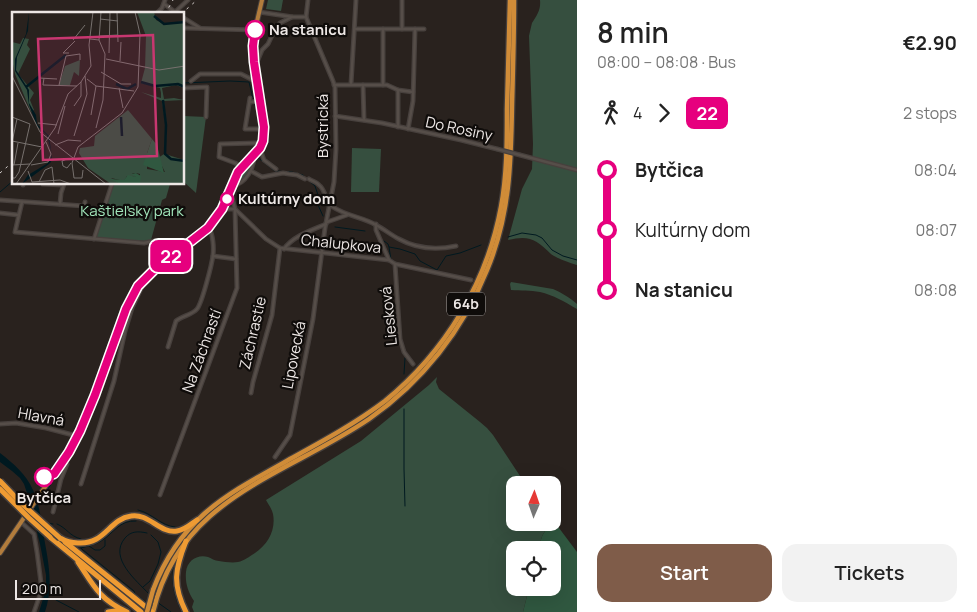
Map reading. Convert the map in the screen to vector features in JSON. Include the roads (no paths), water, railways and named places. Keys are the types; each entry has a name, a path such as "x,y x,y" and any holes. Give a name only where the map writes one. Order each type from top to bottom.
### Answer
{"highway":[{"name":"64b","path":"147,612 163,567 175,546 197,520 235,490 335,434 379,405 421,367 445,338 468,302 482,270 494,235 501,206 506,151 510,0"},
{"name":"64b","path":"153,612 155,591 186,541 205,520 231,499 346,433 387,405 406,389 429,365 462,320 480,287 492,259 507,200 511,151 514,0"},
{"path":"0,481 75,558 141,612"},
{"path":"0,489 29,518 153,612"},
{"path":"58,540 76,543 90,542 100,537 120,520 132,515 145,518 171,531 183,529 197,520"},
{"path":"186,541 179,559 176,579 180,601 186,612"},
{"path":"75,558 99,593 125,611"},
{"path":"108,612 125,611"}],"main road":[{"path":"260,148 263,141 253,46 262,0"},
{"name":"Hlavná","path":"0,553 62,462 77,436 90,407 129,302 138,286 146,277 208,228 222,209 238,172 260,148"}],"street":[{"path":"158,12 165,0"},
{"path":"177,12 188,0"},
{"path":"259,12 306,17 308,0"},
{"path":"352,84 356,0"},
{"path":"402,0 402,29"},
{"path":"164,4 175,12"},
{"path":"254,64 268,44 276,27 293,17"},
{"name":"Bystrická","path":"306,17 334,85 335,169 322,254"},
{"path":"185,19 202,29"},
{"path":"185,28 255,30"},
{"path":"355,29 424,29"},
{"path":"383,29 383,85"},
{"path":"408,129 413,92 414,29"},
{"path":"191,81 200,74 241,74 256,80"},
{"path":"334,85 387,85 398,90 413,92"},
{"path":"363,85 364,120"},
{"path":"185,88 207,87 206,116"},
{"path":"398,90 398,127"},
{"path":"260,101 252,101 245,129 262,129"},
{"name":"Do Rosiny","path":"335,116 461,140 577,170"},
{"path":"242,167 235,162 219,157 220,144 257,143"},
{"path":"260,148 264,160 276,169"},
{"path":"232,186 237,185 251,171 254,156"},
{"path":"251,171 262,177 289,174 305,179"},
{"path":"309,179 319,184 330,205 348,215 376,224 398,239 412,245 431,248 456,246"},
{"path":"60,204 64,185"},
{"path":"94,239 112,185"},
{"path":"222,209 235,209 232,197 229,194"},
{"path":"0,200 84,206"},
{"path":"22,202 15,232 144,243 162,240 182,243 185,246"},
{"path":"84,210 85,202"},
{"name":"Chalupkova","path":"235,209 266,239 282,249 389,260 395,264 470,280"},
{"name":"Na Záchrastí","path":"160,495 237,288 235,209"},
{"path":"0,213 19,215"},
{"path":"282,249 287,244 326,223 348,215"},
{"path":"376,224 376,230 389,260"},
{"path":"168,346 176,321 196,310 203,296 213,256 212,235 208,228"},
{"name":"Záchrastie","path":"251,393 272,315 282,249"},
{"name":"Lipovecká","path":"275,458 290,435 312,327 322,254"},
{"path":"213,256 236,259"},
{"name":"Liesková","path":"395,264 400,339 404,352 413,364"},
{"path":"81,484 114,381 132,308 146,277"},
{"name":"Hlavná","path":"0,424 16,423 77,436"},
{"name":"Hlavná","path":"53,512 67,464 62,462"},
{"path":"21,522 34,534 37,552 41,582 40,594 34,612"}],"water":[{"path":"0,453 23,474 37,500 47,553 50,582 45,612 39,612 46,589 46,575 28,496 20,478 0,462"}],"waterway":[{"path":"185,83 249,82 254,103 259,113 261,130 257,148"},
{"path":"257,157 275,171 303,175 315,186 318,198"},
{"path":"0,192 12,182"},
{"path":"318,201 323,216"},
{"path":"335,227 365,231"},
{"path":"508,237 522,233 536,235 542,238 552,250 577,260"},
{"path":"384,241 389,247 415,254 420,261 437,270 446,256 481,245"},
{"path":"389,247 391,260"},
{"path":"93,407 131,303"},
{"path":"404,374 405,358"},
{"path":"404,409 405,506"},
{"path":"85,428 92,410"},
{"path":"77,442 82,433"},
{"path":"66,461 76,445"},
{"path":"47,490 64,465"},
{"path":"37,504 45,492"},
{"path":"138,510 175,527"},
{"path":"81,548 99,542 125,523 136,521"},
{"path":"46,523 53,524"},
{"path":"57,524 81,539"},
{"path":"147,533 135,532 127,536 121,546 120,553 126,569 149,594"},
{"path":"143,587 150,581 161,552 158,542 151,535"},
{"path":"89,546 95,550 100,550 105,546 105,540"},
{"path":"81,548 147,603"},
{"path":"174,565 174,589 182,612"},
{"path":"56,600 79,612"},
{"path":"157,602 171,612"}],"railway":[{"path":"166,12 173,0"},
{"path":"183,12 197,0"},
{"path":"0,173 12,163"}],"place":[{"name":"Na stanicu","path":"255,30"},
{"name":"Kultúrny dom","path":"227,199"},
{"name":"Bytčica","path":"44,477"}],"park label":[{"name":"Kaštieľsky park","path":"132,211"}]}
